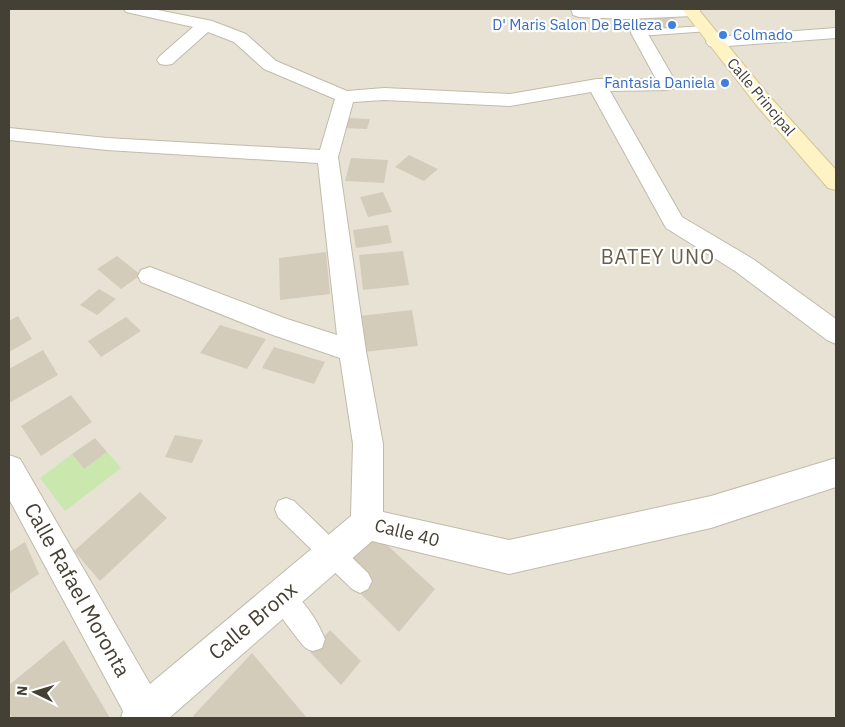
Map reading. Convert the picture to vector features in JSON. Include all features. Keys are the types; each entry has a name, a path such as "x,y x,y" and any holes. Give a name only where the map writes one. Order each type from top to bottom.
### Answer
{"main road":[{"name":"Calle Principal","path":"691,10 764,102 836,183"}],"street":[{"path":"132,9 206,25 240,38 270,65 345,97 384,94 510,100 597,84 635,86 668,84 639,33"},
{"path":"579,9 579,12 627,14 691,10"},
{"path":"166,60 206,25"},
{"path":"710,36 836,33"},
{"path":"597,84 674,222 744,265 836,333"},
{"name":"Calle 40","path":"345,97 328,157 352,351 368,444 367,524 509,557 711,512 836,473"},
{"path":"9,134 108,144 328,157"},
{"path":"150,276 279,328 352,351"},
{"name":"Calle Rafael Moronta","path":"9,469 143,715"},
{"name":"Calle Bronx","path":"143,715 367,524"}],"lane":[{"path":"639,33 710,36"},
{"path":"286,509 360,581"},
{"path":"280,597 299,618 313,638"}],"shaded area":[{"path":"9,9 836,9 836,718 9,718"}],"green space":[{"path":"107,452 121,468 65,511 40,478 72,454 84,469"}],"building":[{"path":"627,16 675,18 679,30 630,28"},
{"path":"348,118 370,119 367,129 345,128"},
{"path":"409,155 438,169 424,181 395,167"},
{"path":"351,158 388,160 384,183 345,181"},
{"path":"383,192 392,212 368,217 360,197"},
{"path":"388,225 392,243 356,248 353,230"},
{"path":"403,251 409,285 363,290 359,255"},
{"path":"326,252 330,294 280,300 279,258"},
{"path":"117,256 141,275 121,289 97,269"},
{"path":"99,289 116,299 97,315 80,305"},
{"path":"412,310 418,346 363,352 359,316"},
{"path":"18,316 32,339 9,352 9,321"},
{"path":"126,317 141,331 101,357 88,341"},
{"path":"220,325 266,339 247,369 200,353"},
{"path":"274,347 325,362 314,384 262,368"},
{"path":"43,350 58,375 9,403 9,369"},
{"path":"71,395 92,422 41,456 21,426"},
{"path":"175,435 203,440 192,463 165,457"},
{"path":"95,438 107,452 84,469 72,454"},
{"path":"140,492 167,518 100,581 74,551"},
{"path":"376,535 435,589 399,632 357,590 370,576 353,559"},
{"path":"25,542 39,574 9,594 9,552"},
{"path":"330,630 361,661 341,685 310,652"},
{"path":"64,640 110,718 12,718 9,711 9,685"},
{"path":"252,653 307,718 195,718 193,716"}],"place":[{"name":"D' Maris Salon De Belleza","path":"672,25"},
{"name":"Colmado","path":"723,35"},
{"name":"Fantasia Daniela","path":"725,83"}],"district":[{"name":"BATEY UNO","path":"658,257"}]}
